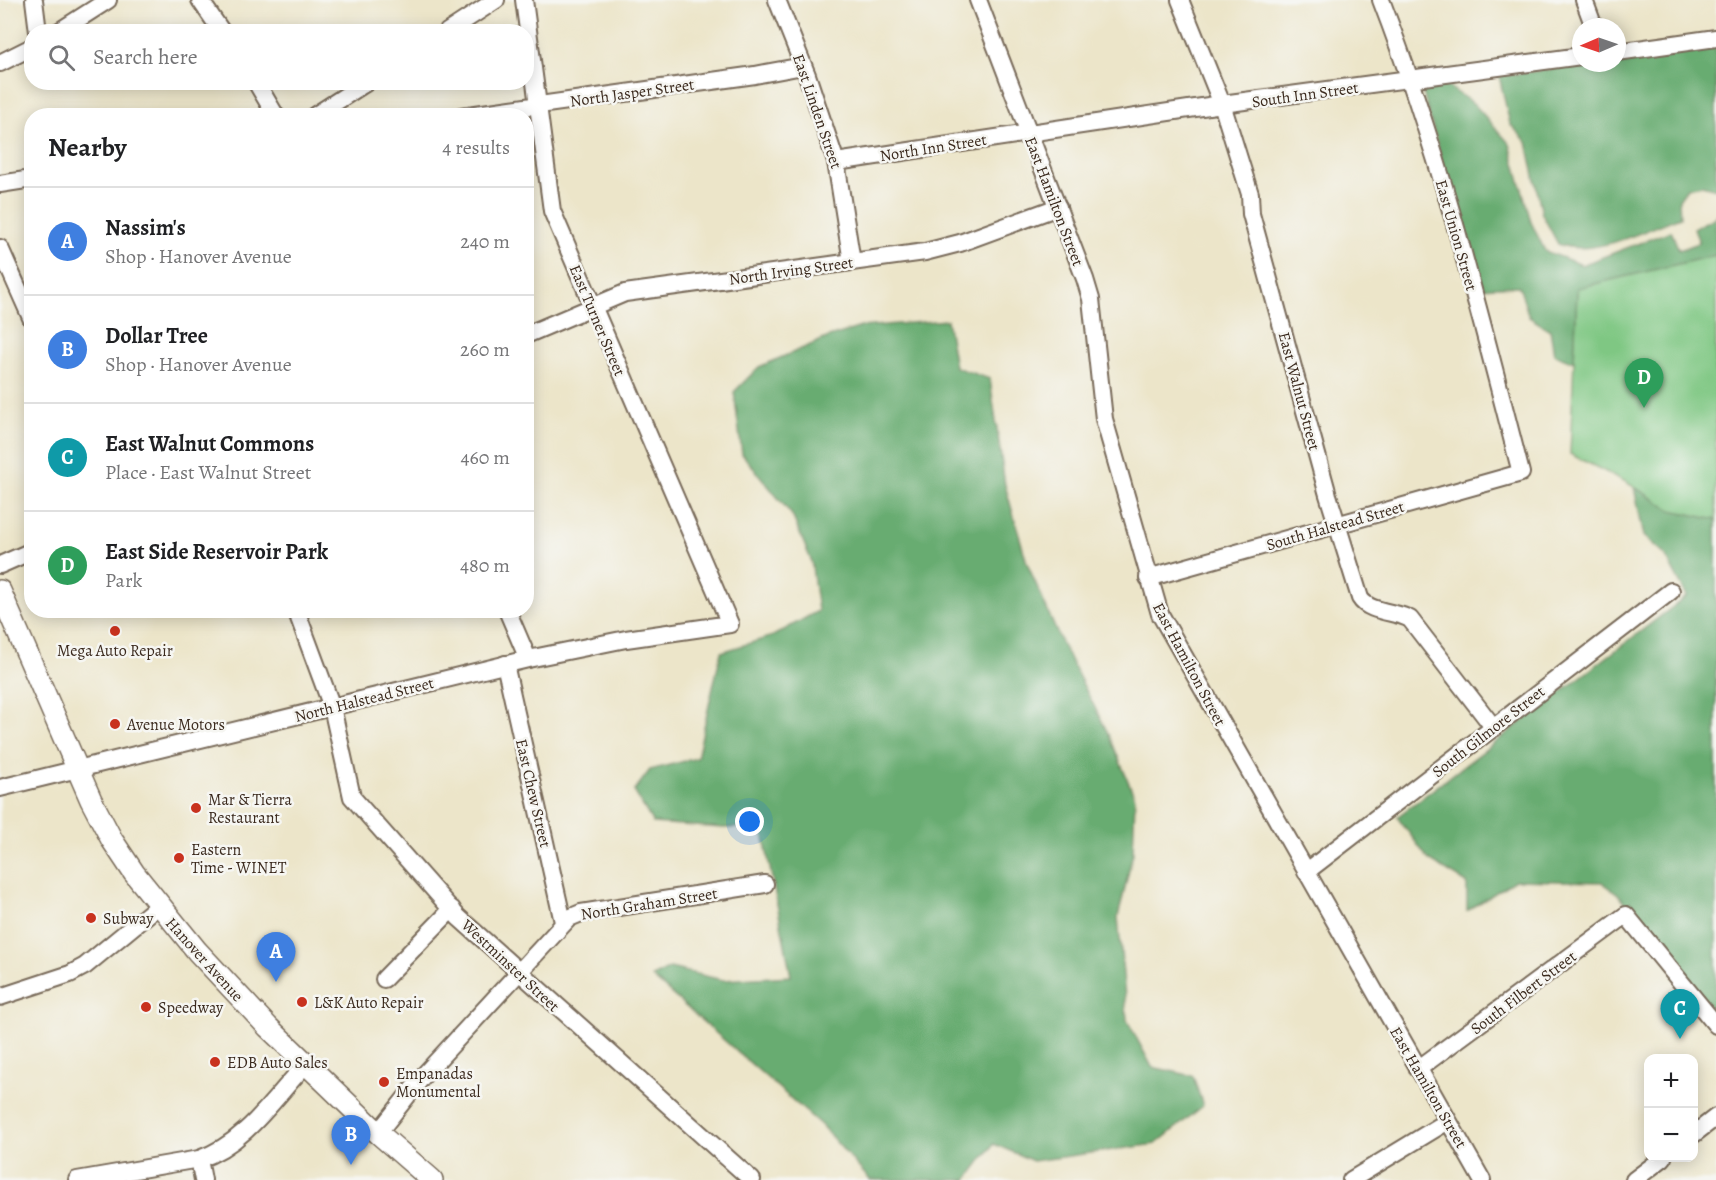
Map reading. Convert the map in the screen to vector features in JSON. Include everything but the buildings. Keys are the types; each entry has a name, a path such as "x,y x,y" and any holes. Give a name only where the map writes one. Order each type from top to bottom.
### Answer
{"main road":[{"name":"Hanover Avenue","path":"0,591 112,840 158,906 233,991 378,1133 432,1180"}],"street":[{"path":"34,0 37,24"},
{"path":"70,24 108,0"},
{"path":"200,0 216,24"},
{"path":"459,24 496,0"},
{"name":"East Turner Street","path":"524,0 527,24"},
{"name":"East Linden Street","path":"777,0 804,66 836,162 852,261"},
{"name":"East Hamilton Street","path":"978,0 1058,207 1090,299 1104,419 1160,614 1482,1180"},
{"name":"East Walnut Street","path":"1180,0 1222,104 1250,194 1251,214 1336,525 1363,604 1410,619 1494,728"},
{"name":"East Union Street","path":"1381,0 1412,79 1482,325 1521,473"},
{"path":"1584,0 1591,18"},
{"path":"1626,51 1716,38"},
{"path":"0,63 24,51"},
{"name":"South Inn Street","path":"1029,132 1572,57"},
{"name":"North Jasper Street","path":"522,108 804,66"},
{"name":"East Turner Street","path":"534,82 552,212 730,624"},
{"path":"261,90 271,108"},
{"path":"326,108 355,90"},
{"name":"North Inn Street","path":"836,162 1029,132"},
{"path":"0,184 24,180"},
{"name":"North Irving Street","path":"534,331 625,293 925,252 960,243 1058,207"},
{"path":"0,248 24,302"},
{"name":"South Halstead Street","path":"1148,578 1521,473"},
{"path":"0,565 24,554"},
{"name":"South Gilmore Street","path":"1306,872 1671,591"},
{"name":"Westminster Street","path":"299,618 332,707 352,797 452,909 752,1180"},
{"path":"510,618 528,659"},
{"name":"North Halstead Street","path":"0,788 505,664 626,639 730,624"},
{"name":"East Chew Street","path":"505,664 563,922"},
{"name":"North Graham Street","path":"378,1133 423,1076 563,922 581,913 765,884"},
{"path":"0,997 70,974 85,966 158,906"},
{"path":"384,979 452,909"},
{"name":"South Filbert Street","path":"1418,1069 1626,915 1716,1025"},
{"path":"77,1180 199,1159 229,1146 306,1064"},
{"path":"1698,1131 1716,1117"},
{"path":"1351,1180 1448,1121"},
{"path":"407,1157 411,1180"},
{"path":"199,1159 203,1180"},
{"path":"1634,1180 1658,1162"}],"green space":[{"path":"1716,47 1716,189 1702,185 1687,188 1679,199 1680,217 1619,241 1587,248 1558,244 1542,214 1527,142 1510,124 1499,76 1572,66 1572,72 1626,72 1626,59"},
{"path":"1446,85 1474,104 1510,144 1531,222 1545,251 1582,265 1671,231 1679,250 1699,243 1694,228 1714,218 1716,214 1716,255 1577,288 1574,362 1554,354 1550,330 1529,317 1519,286 1477,288 1422,89"},
{"path":"1716,255 1716,520 1671,510 1626,482 1570,454 1577,288"},
{"path":"947,320 955,367 990,379 1005,485 1027,563 1061,642 1109,735 1135,798 1133,853 1118,917 1127,1020 1152,1067 1193,1076 1203,1106 1156,1144 1033,1161 994,1144 967,1180 870,1180 821,1125 652,977 670,968 723,980 791,976 762,827 723,828 653,823 634,791 650,770 697,758 721,652 773,636 818,611 811,560 792,515 742,454 734,392 759,367 829,337 861,327"},
{"path":"1634,487 1671,510 1716,520 1716,1015 1618,894 1602,882 1515,880 1467,911 1467,883 1429,860 1397,817 1687,596 1665,555 1644,536"}],"place":[{"name":"East Side Reservoir Park","path":"1644,408"},
{"name":"Mega Auto Repair","path":"115,631"},
{"name":"Avenue Motors","path":"115,724"},
{"name":"Mar & Tierra Restaurant","path":"196,808"},
{"name":"Eastern Time - WINET","path":"179,858"},
{"name":"Subway","path":"91,918"},
{"name":"Nassim's","path":"276,982"},
{"name":"L&K Auto Repair","path":"302,1002"},
{"name":"Speedway","path":"146,1007"},
{"name":"East Walnut Commons","path":"1680,1039"},
{"name":"EDB Auto Sales","path":"215,1062"},
{"name":"Empanadas Monumental","path":"384,1082"},
{"name":"Dollar Tree","path":"351,1165"}]}
